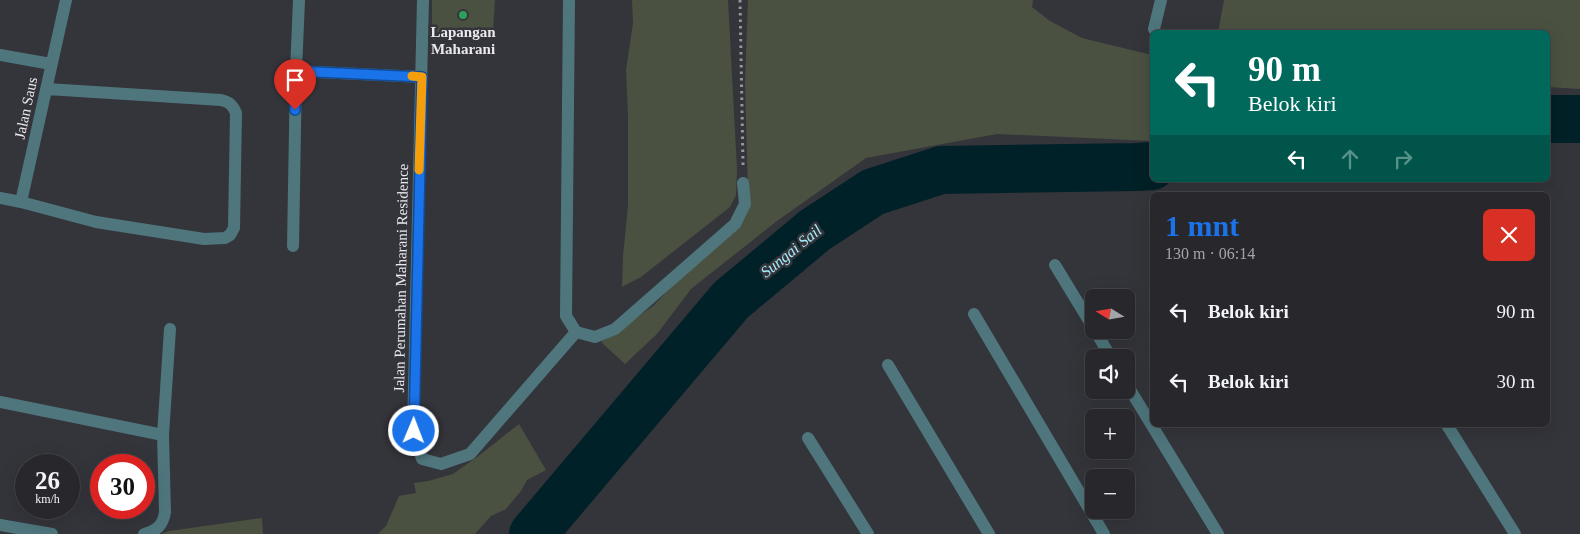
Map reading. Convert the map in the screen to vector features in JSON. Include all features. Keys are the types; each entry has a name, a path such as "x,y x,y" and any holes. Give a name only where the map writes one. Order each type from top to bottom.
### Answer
{"street":[{"name":"Jalan Saus","path":"21,202 66,0"},
{"path":"293,246 299,0"},
{"name":"Jalan Perumahan Maharani Residence","path":"423,0 414,431 422,459 440,464 470,454 576,332"},
{"path":"569,0 566,316 576,332 595,337 614,329 735,224 745,204 743,183"},
{"path":"1154,29 1161,0"},
{"path":"0,55 51,64"},
{"path":"296,71 422,77"},
{"path":"0,198 96,222 204,238 225,238 234,228 236,112 233,105 221,100 47,89"},
{"path":"1055,265 1085,314"},
{"path":"974,314 1104,534"},
{"path":"144,534 156,530 163,521 165,501 163,434 170,329"},
{"path":"888,365 989,534"},
{"path":"1135,397 1150,422"},
{"path":"0,402 163,434"},
{"path":"1153,427 1218,534"},
{"path":"1448,427 1515,534"},
{"path":"808,438 868,534"},
{"path":"0,525 52,534"}],"path":[{"path":"740,0 743,183"}],"green space":[{"name":"Lapangan Maharani","path":"432,0 495,0 493,31 432,40"},
{"path":"632,0 728,0 737,169 736,195 730,207 641,277 622,287 628,206 626,70 633,23"},
{"path":"748,0 1033,0 1032,7 1050,21 1082,38 1150,55 1150,141 997,134 866,158 777,221 691,289 657,334 625,364 601,342 653,306 691,267 736,228 748,192 745,82"},
{"path":"1224,0 1580,0 1580,89 1550,87 1550,30 1218,30"},
{"path":"519,424 546,470 527,480 521,491 506,509 491,516 475,534 378,534 386,526 399,496 416,493 414,483 453,474"},
{"path":"262,518 263,534 161,534 169,531"}],"waterway":[{"name":"Sungai Sail","path":"1550,119 1580,119"},
{"name":"Sungai Sail","path":"533,534 731,300 815,230 873,192 941,170 1150,166"}],"slow traffic":[{"path":"412,76 422,77 419,170"}],"place":[{"name":"Lapangan Maharani","path":"463,15"}],"route":[{"path":"295,110 296,71 422,77 414,431"}]}
